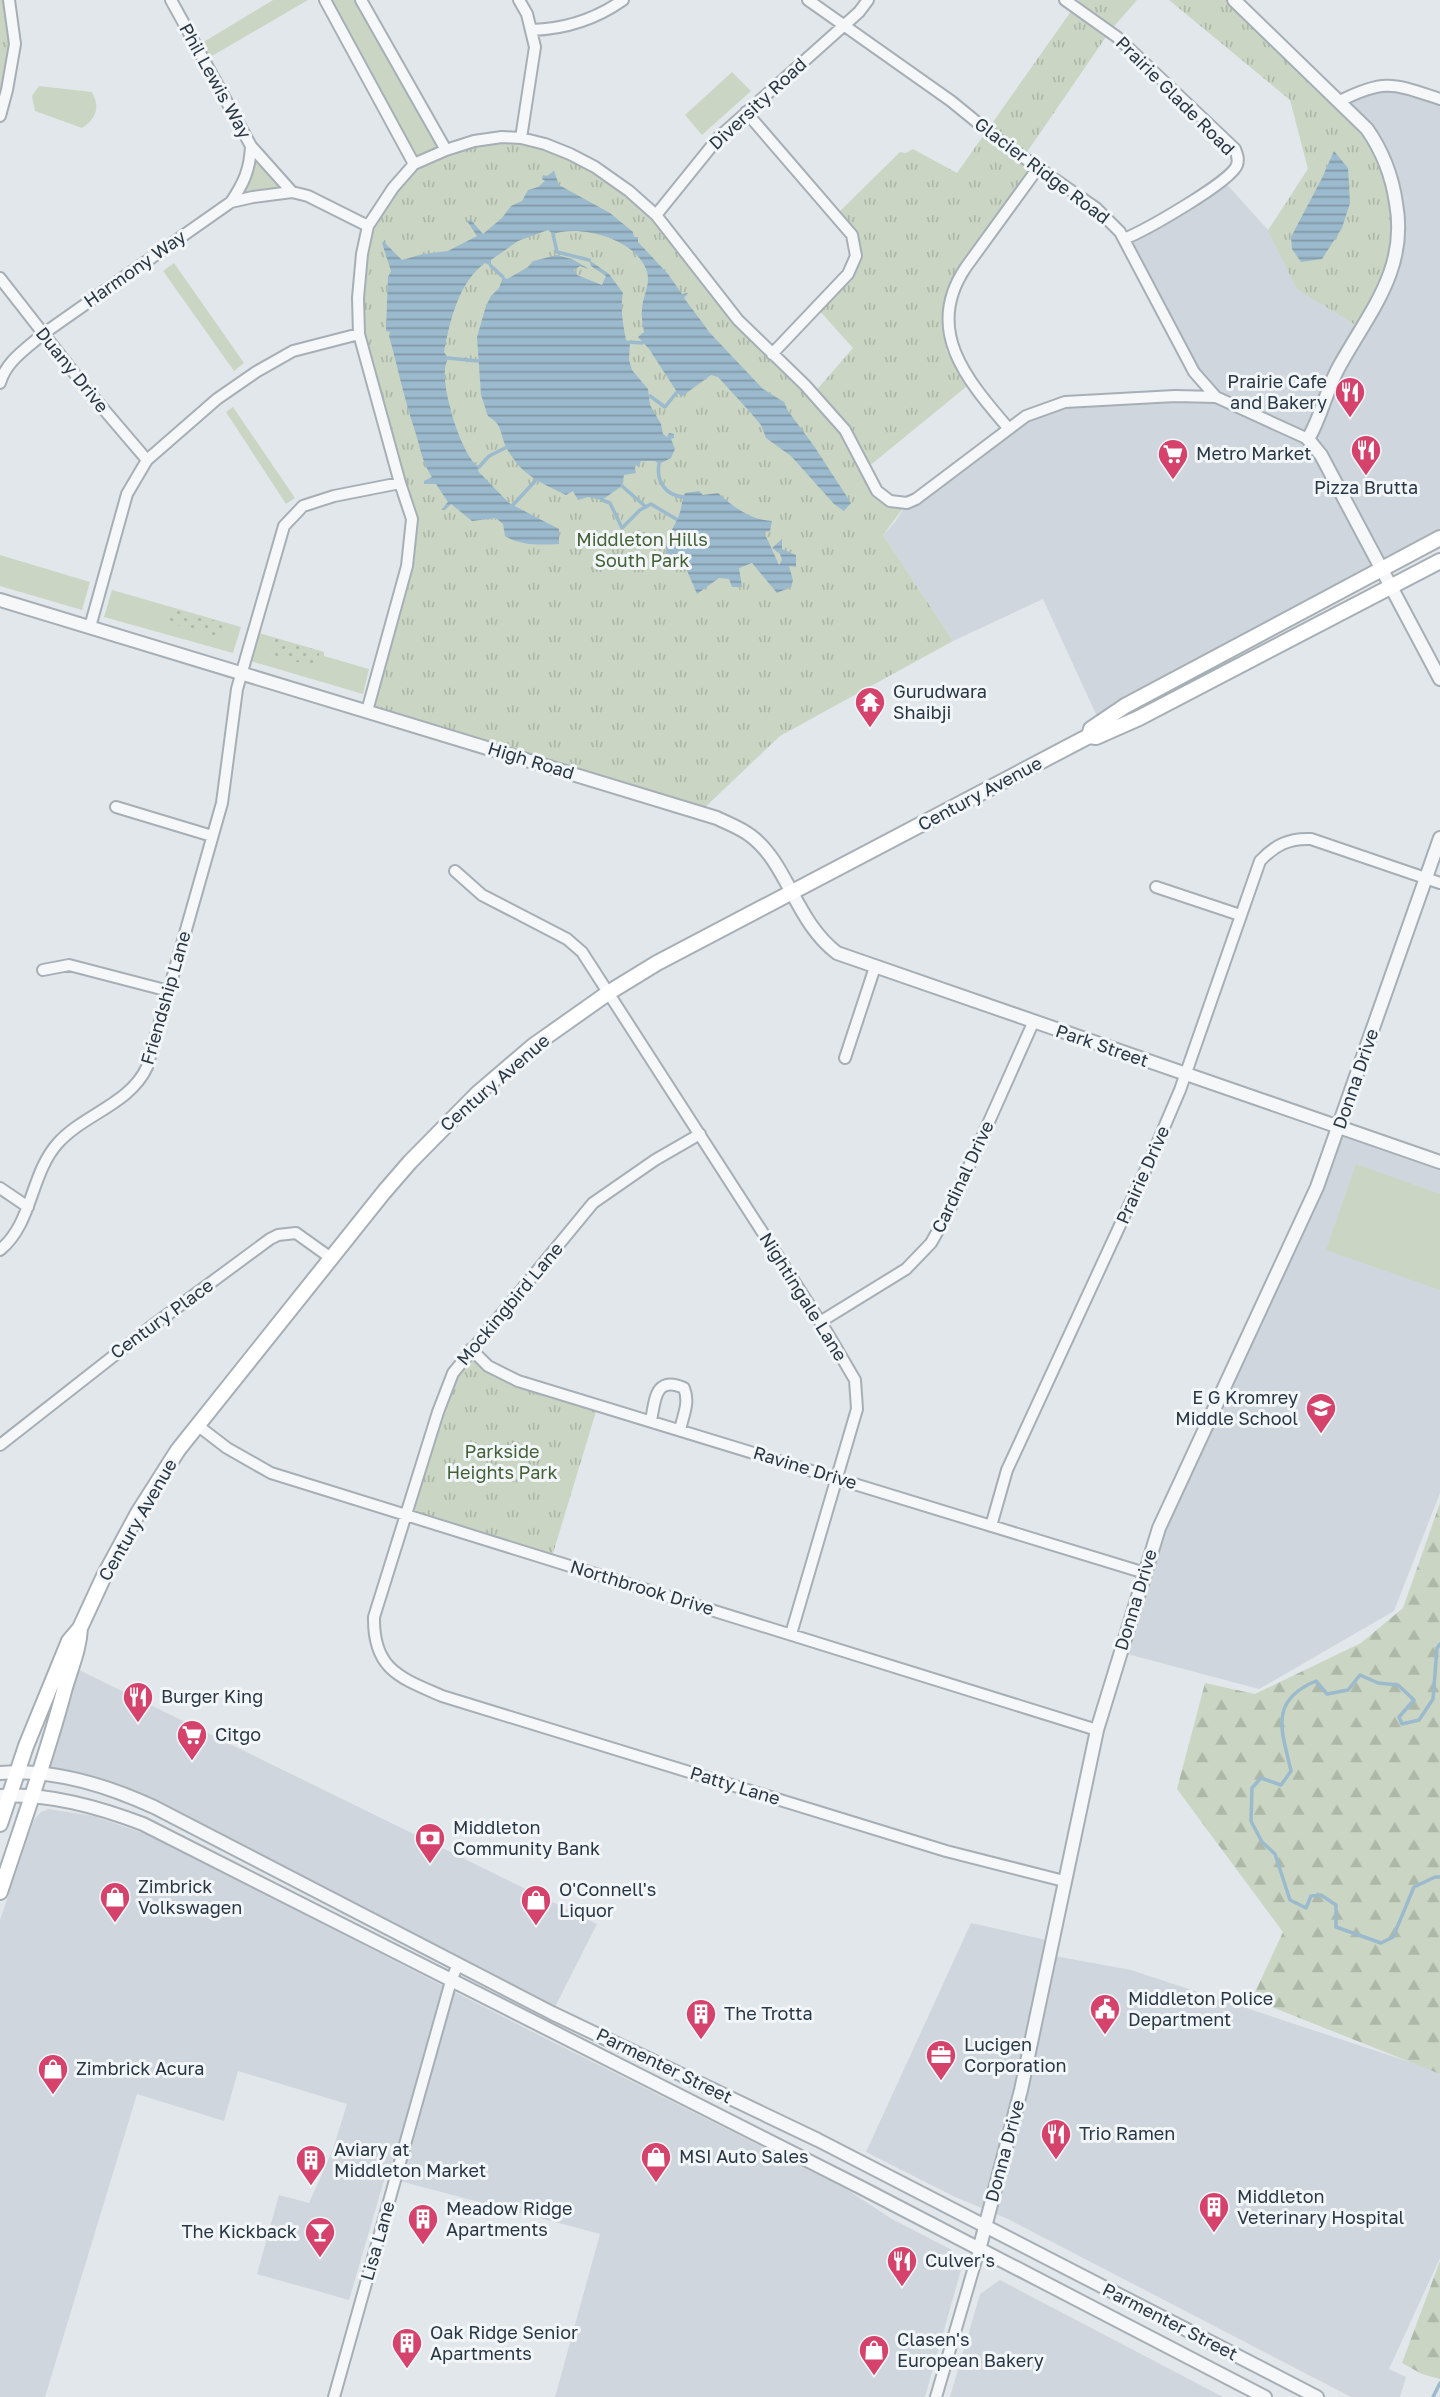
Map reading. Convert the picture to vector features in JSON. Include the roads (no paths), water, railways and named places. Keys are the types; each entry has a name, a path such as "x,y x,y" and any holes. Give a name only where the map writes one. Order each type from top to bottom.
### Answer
{"main road":[{"name":"Century Avenue","path":"1089,736 1091,729 1125,706 1440,538"},
{"name":"Century Avenue","path":"0,1824 5,1796 69,1641 80,1628 138,1513 197,1425 331,1258 410,1162 478,1093 533,1046 608,993 657,963 1089,736 1096,737 1139,718 1440,561"},
{"name":"Century Avenue","path":"0,1892 41,1773 68,1674 79,1646 80,1628"}],"street":[{"path":"0,116 15,44 9,0"},
{"name":"Phil Lewis Way","path":"171,0 251,146 292,192 308,196 368,226"},
{"path":"325,0 414,164"},
{"path":"361,0 446,150"},
{"path":"519,0 527,14 535,47 521,138"},
{"path":"532,30 569,26 604,13 623,0"},
{"name":"Glacier Ridge Road","path":"808,0 845,24 1096,208 1120,232 1194,372 1216,397"},
{"name":"Diversity Road","path":"656,215 719,137 859,12 868,0"},
{"name":"Prairie Glade Road","path":"1065,0 1117,37 1235,149 1238,156 1236,168 1213,187 1184,208 1124,239"},
{"path":"1234,0 1340,101 1373,139 1390,173 1400,222 1398,248 1391,274 1332,380 1319,421 1308,439"},
{"path":"1340,101 1367,88 1385,84 1440,99"},
{"path":"746,112 852,235 856,256 848,274 772,354"},
{"path":"367,711 408,566 412,519 359,334 359,287 368,226 393,188 414,164 474,141 502,137 545,144 595,167 629,191 656,215 738,320 805,385 845,430 877,492 890,501 908,503 916,499 1026,416 1065,402 1175,396 1216,397 1308,439 1321,455 1440,679"},
{"path":"231,202 244,183 250,165 251,146"},
{"path":"1009,429 954,354 947,320 955,282 1038,168"},
{"name":"Harmony Way","path":"0,383 17,355 43,334 231,202 292,192"},
{"name":"Duany Drive","path":"0,278 147,460"},
{"path":"90,628 127,494 147,460 217,399 256,372 293,351 359,334"},
{"path":"241,673 284,526 303,506 334,496 400,483"},
{"name":"High Road","path":"0,600 717,818 753,837 775,864 790,893"},
{"name":"Friendship Lane","path":"0,1251 20,1227 44,1166 56,1144 137,1084 144,1075 222,803 241,673"},
{"path":"116,807 212,836"},
{"name":"Prairie Drive","path":"991,1526 1007,1470 1152,1158 1185,1074 1260,861 1273,848 1300,838 1319,841 1426,878"},
{"name":"Donna Drive","path":"936,2397 979,2250 1021,2090 1097,1730 1159,1528 1317,1187 1440,838"},
{"name":"Nightingale Lane","path":"455,871 482,895 567,939 582,952 821,1322 855,1380 857,1409 791,1634"},
{"path":"1426,878 1440,883"},
{"path":"1156,887 1240,915"},
{"name":"Park Street","path":"790,893 822,942 836,953 1440,1162"},
{"path":"43,970 69,965 169,991"},
{"path":"845,1058 875,967"},
{"name":"Cardinal Drive","path":"821,1322 906,1269 931,1243 950,1209 1033,1023"},
{"name":"Mockingbird Lane","path":"410,1682 387,1665 378,1647 374,1617 450,1377 593,1203 655,1160 700,1134"},
{"path":"0,1188 28,1207"},
{"name":"Century Place","path":"0,1445 106,1361 270,1239 296,1233 331,1258"},
{"name":"Ravine Drive","path":"471,1349 488,1366 518,1381 1145,1573"},
{"path":"651,1421 656,1394 660,1388 677,1385 684,1388 688,1404 680,1430"},
{"name":"Northbrook Drive","path":"197,1425 227,1448 271,1473 1097,1730"},
{"name":"Patty Lane","path":"410,1682 442,1696 934,1847 1063,1881"},
{"name":"Parmenter Street","path":"0,1773 41,1773 109,1789 136,1799 552,2013 818,2140 1317,2397"},
{"name":"Parmenter Street","path":"5,1796 33,1796 110,1811 143,1824 794,2153 1265,2397"},
{"name":"Lisa Lane","path":"334,2397 458,1964"}],"water":[{"path":"1334,151 1348,168 1350,203 1342,228 1322,259 1301,262 1292,249 1291,237"},
{"path":"554,171 559,185 610,213 633,232 634,237 638,237 638,242 668,274 682,294 688,293 684,298 710,333 763,389 784,402 851,503 844,511 834,504 791,456 766,438 761,425 718,377 711,375 681,397 638,337 644,332 642,313 648,277 642,261 633,251 608,237 593,233 565,231 553,234 548,230 518,241 491,260 491,266 485,263 476,271 457,303 444,352 448,358 445,379 454,421 466,450 479,467 478,471 509,503 559,529 559,544 518,542 505,536 503,524 496,518 472,521 451,504 441,510 448,502 436,484 424,484 424,481 432,477 423,460 390,332 386,331 388,277 391,271 382,243 385,240 402,260 448,251 477,236 467,221 471,220 483,234 502,218 511,206 522,201 528,190 545,181 542,179 543,175 547,176"},
{"path":"557,255 572,259 589,269 580,266 574,270 577,275 602,285 606,276 591,266 589,260 609,274 623,293 623,322 626,340 630,342 629,360 632,370 648,389 650,405 661,424 663,434 667,437 669,433 674,434 671,439 675,449 671,458 659,464 655,461 641,461 639,467 634,464 636,473 624,475 622,486 602,500 588,497 578,500 573,491 566,495 524,471 508,451 498,425 488,416 481,395 477,337 491,296 499,288 503,277 507,279 533,261"},
{"path":"699,491 703,495 718,493 743,512 772,521 770,531 764,532 779,565 782,560 780,554 772,548 782,539 782,549 796,555 796,567 789,566 793,580 791,587 777,593 752,563 739,568 742,587 732,587 729,579 719,578 697,594 685,566 673,563 666,565 667,543 685,493"}],"waterway":[{"path":"553,234 557,252 589,260"},
{"path":"491,266 503,277"},
{"path":"630,342 642,343"},
{"path":"448,358 478,361"},
{"path":"650,396 665,407 677,392"},
{"path":"479,467 489,456 507,447"},
{"path":"659,464 659,476 663,486 671,493 683,497"},
{"path":"513,505 536,480"},
{"path":"622,486 646,507"},
{"path":"602,500 610,503 622,528 640,510 651,504 676,519"},
{"path":"1440,1644 1437,1648 1433,1699 1419,1720 1402,1724 1399,1717 1414,1700 1398,1685 1378,1683 1360,1675 1348,1690 1327,1694 1316,1681 1291,1698 1282,1718 1284,1743 1291,1771 1281,1785 1261,1778 1252,1788 1251,1821 1262,1842 1275,1854 1290,1900 1306,1908 1311,1896 1321,1895 1336,1905 1336,1927 1381,1943 1393,1937 1414,1887 1440,1877"},
{"path":"1433,2397 1440,2383"}],"place":[{"name":"Prairie Cafe and Bakery","path":"1350,419"},
{"name":"Pizza Brutta","path":"1366,477"},
{"name":"Metro Market","path":"1173,481"},
{"name":"Gurudwara Shaibji","path":"870,729"},
{"name":"E G Kromrey Middle School","path":"1321,1435"},
{"name":"Burger King","path":"138,1724"},
{"name":"Citgo","path":"192,1762"},
{"name":"Middleton Community Bank","path":"430,1865"},
{"name":"Zimbrick Volkswagen","path":"115,1924"},
{"name":"O'Connell's Liquor","path":"536,1927"},
{"name":"Middleton Police Department","path":"1105,2036"},
{"name":"The Trotta","path":"701,2041"},
{"name":"Lucigen Corporation","path":"941,2082"},
{"name":"Zimbrick Acura","path":"53,2096"},
{"name":"Trio Ramen","path":"1056,2161"},
{"name":"MSI Auto Sales","path":"656,2184"},
{"name":"Aviary at Middleton Market","path":"311,2187"},
{"name":"Middleton Veterinary Hospital","path":"1214,2234"},
{"name":"Meadow Ridge Apartments","path":"423,2246"},
{"name":"The Kickback","path":"320,2259"},
{"name":"Culver's","path":"902,2288"},
{"name":"Oak Ridge Senior Apartments","path":"407,2370"},
{"name":"Clasen's European Bakery","path":"874,2377"}],"park label":[{"name":"Middleton Hills South Park","path":"642,550"},
{"name":"Parkside Heights Park","path":"502,1462"}]}
